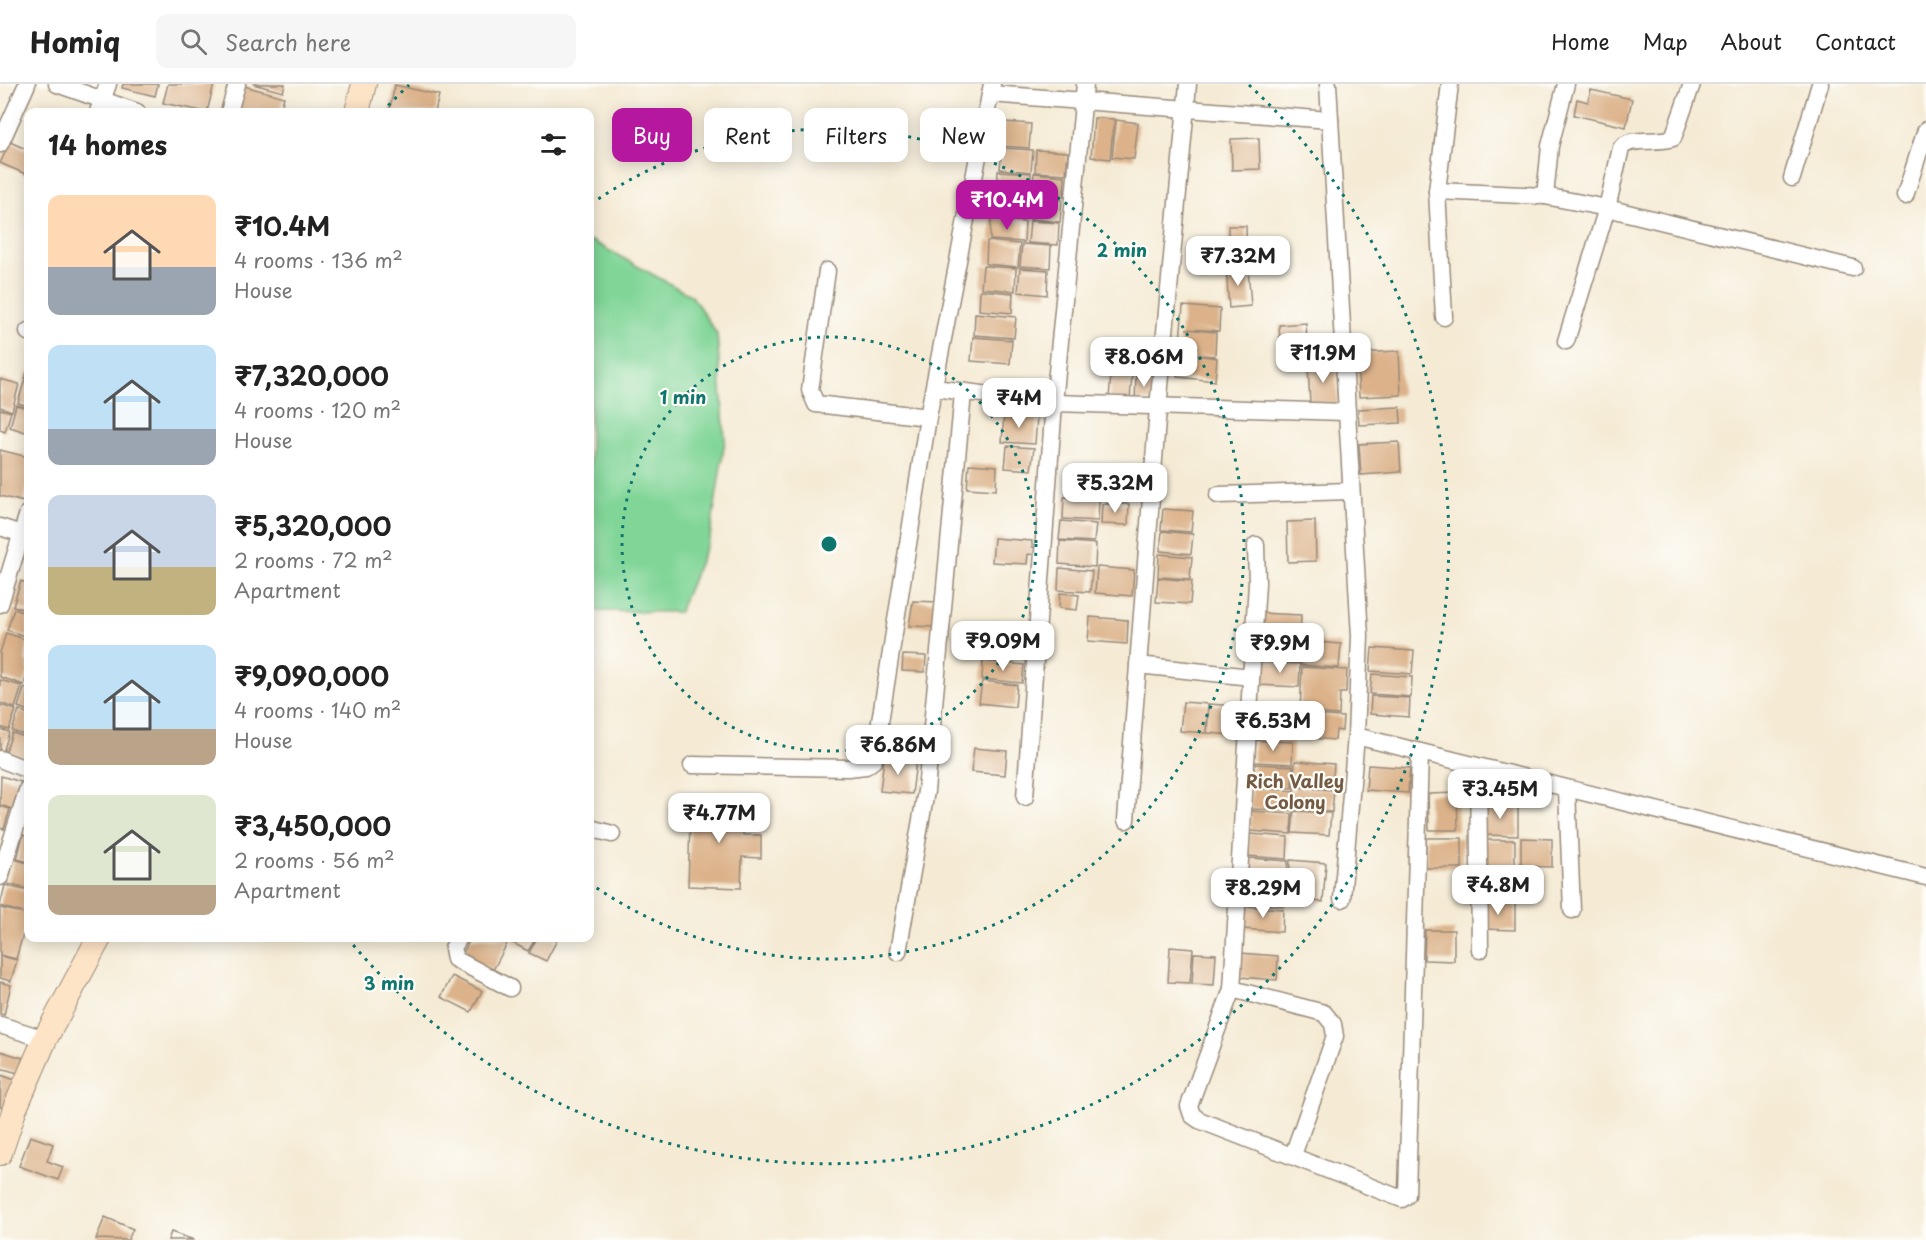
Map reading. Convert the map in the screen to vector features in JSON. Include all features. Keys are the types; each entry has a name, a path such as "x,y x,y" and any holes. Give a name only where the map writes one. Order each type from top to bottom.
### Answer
{"main road":[{"path":"358,108 364,84"},
{"path":"0,1153 15,1108 45,1038 97,942"}],"street":[{"path":"0,144 27,84"},
{"path":"57,84 100,107 108,84"},
{"path":"230,108 237,84"},
{"path":"1126,820 1158,408 1188,84"},
{"path":"1328,84 1345,412 1360,636 1356,736 1342,899"},
{"path":"1444,317 1437,191 1450,84"},
{"path":"1545,196 1550,146 1566,84"},
{"path":"1566,341 1607,208 1621,148 1625,143 1635,140 1661,142 1673,138 1692,84"},
{"path":"1792,178 1820,84"},
{"path":"692,765 848,768 866,766 874,759 928,417 992,89 1084,92 1186,109 1330,120"},
{"path":"1025,796 1054,403 1084,92"},
{"path":"1905,195 1926,130"},
{"path":"1437,191 1545,196 1607,208 1852,268"},
{"path":"827,271 810,390 812,399 816,404 928,417"},
{"path":"934,388 1054,403 1345,412"},
{"path":"897,952 926,791 963,393"},
{"path":"1218,495 1350,491"},
{"path":"0,527 24,535"},
{"path":"0,604 24,538"},
{"path":"1256,545 1257,583 1232,989 1190,1106 1192,1115 1199,1120 1402,1198 1407,1195 1419,752"},
{"path":"1138,665 1251,677"},
{"path":"1356,736 1926,878"},
{"path":"0,759 24,768"},
{"path":"1478,767 1480,951"},
{"path":"1567,790 1572,910"},
{"path":"0,877 24,801"},
{"path":"594,829 612,834"},
{"path":"457,942 453,948 455,958 510,988"},
{"path":"1232,989 1324,1013 1333,1024 1335,1036 1293,1155"},
{"path":"0,1025 45,1038"}],"green space":[{"path":"594,242 692,296 717,334 725,440 710,537 679,612 594,611"}],"building":[{"path":"123,84 158,84 155,96 122,88"},
{"path":"168,84 214,84 208,108 187,108 163,103"},
{"path":"253,84 285,84 283,92"},
{"path":"395,85 439,95 436,108 390,108"},
{"path":"244,86 284,97 281,108 238,108"},
{"path":"1591,90 1632,99 1626,127 1574,115 1577,99 1588,102"},
{"path":"1094,118 1114,119 1110,159 1091,157"},
{"path":"1116,120 1138,123 1134,159 1112,157"},
{"path":"1006,122 1031,124 1029,148 1006,146"},
{"path":"1259,138 1260,169 1232,170 1231,139"},
{"path":"10,142 24,148 24,173 0,163"},
{"path":"1006,148 1033,150 1031,172 1000,169 1001,162 1006,162"},
{"path":"1036,150 1068,152 1066,174 1035,172"},
{"path":"998,171 1031,173 1029,195 997,193"},
{"path":"1034,173 1065,176 1064,197 1032,194"},
{"path":"995,195 1028,197 1027,219 994,217"},
{"path":"1031,197 1062,200 1060,222 1030,219"},
{"path":"991,219 1025,222 1024,242 990,240"},
{"path":"1030,221 1059,223 1058,245 1028,243"},
{"path":"1228,226 1246,226 1247,265 1228,266"},
{"path":"987,241 1020,244 1018,267 986,264"},
{"path":"1022,244 1051,246 1050,268 1020,266"},
{"path":"983,266 1016,268 1015,291 981,288"},
{"path":"1248,267 1251,306 1229,308 1226,268"},
{"path":"1020,268 1048,270 1047,295 1018,292"},
{"path":"980,290 1013,293 1012,313 979,310"},
{"path":"1183,306 1220,309 1219,331 1186,329 1216,332 1215,356 1195,355 1217,358 1215,381 1177,377"},
{"path":"975,313 1016,317 1014,338 974,335"},
{"path":"1306,323 1308,362 1281,363 1279,325"},
{"path":"973,337 1012,340 1010,364 971,361"},
{"path":"1399,351 1401,395 1359,397 1357,353"},
{"path":"1336,364 1338,403 1310,404 1308,365"},
{"path":"1111,373 1132,374 1130,400 1109,399"},
{"path":"1136,374 1153,374 1152,401 1135,401"},
{"path":"0,379 19,384 12,411 0,407"},
{"path":"24,382 24,405 18,403"},
{"path":"16,405 24,407 24,432 10,427"},
{"path":"1400,407 1401,423 1359,425 1358,409"},
{"path":"0,409 11,412 5,432 0,430"},
{"path":"1004,413 1037,416 1035,444 1002,442"},
{"path":"1399,442 1401,472 1361,475 1359,444"},
{"path":"1007,446 1034,448 1031,470 1005,468"},
{"path":"0,450 24,456 24,502 0,496"},
{"path":"969,464 997,466 996,490 967,488"},
{"path":"1064,497 1099,500 1098,521 1063,519"},
{"path":"1102,504 1129,504 1128,525 1101,524"},
{"path":"1163,509 1193,511 1191,532 1161,530"},
{"path":"1061,521 1096,524 1094,542 1059,540"},
{"path":"1315,521 1316,561 1288,562 1287,522"},
{"path":"1162,531 1193,534 1191,554 1160,551"},
{"path":"994,538 1032,541 1032,547 1037,548 1037,555 1028,554 1027,564 992,562"},
{"path":"1060,541 1096,544 1095,567 1059,564"},
{"path":"1159,554 1192,557 1190,579 1158,577"},
{"path":"1097,567 1134,570 1132,596 1095,593"},
{"path":"1059,568 1092,571 1090,592 1058,590"},
{"path":"1158,578 1192,581 1190,604 1156,602"},
{"path":"21,581 24,582 24,610 13,606"},
{"path":"1060,593 1079,595 1077,610 1059,608"},
{"path":"913,601 939,602 937,627 909,626"},
{"path":"14,609 24,613 24,636 7,630"},
{"path":"1260,613 1301,615 1300,638 1259,635"},
{"path":"1090,617 1128,620 1127,644 1088,641"},
{"path":"6,633 24,639 24,685 0,677 0,653"},
{"path":"1261,638 1301,641 1300,663 1260,660"},
{"path":"1303,641 1341,644 1339,668 1301,665"},
{"path":"1372,648 1414,651 1412,674 1370,671"},
{"path":"903,655 926,656 925,672 902,671"},
{"path":"983,661 1024,665 1022,683 982,679"},
{"path":"1260,662 1300,664 1299,687 1259,685"},
{"path":"1302,667 1347,670 1346,693 1340,693 1339,715 1300,712"},
{"path":"1372,674 1412,677 1411,697 1370,694"},
{"path":"0,680 22,686 15,708 0,703"},
{"path":"982,681 1017,685 1015,707 979,703"},
{"path":"24,688 24,709 18,707"},
{"path":"1371,696 1410,698 1409,717 1370,714"},
{"path":"1183,702 1208,704 1206,733 1180,731"},
{"path":"1209,704 1236,706 1234,735 1207,733"},
{"path":"0,705 16,710 9,730 0,727"},
{"path":"19,710 24,712 24,735 12,731"},
{"path":"1299,714 1343,717 1342,731 1336,730 1335,740 1297,737"},
{"path":"0,729 9,732 3,753 0,752"},
{"path":"12,733 24,737 24,761 5,754"},
{"path":"890,734 923,737 921,755 888,752"},
{"path":"1254,740 1293,742 1292,764 1253,762"},
{"path":"974,748 1007,751 1005,775 971,772"},
{"path":"884,758 916,762 912,794 880,791"},
{"path":"1295,761 1334,764 1332,788 1293,786"},
{"path":"1253,764 1293,766 1292,788 1251,786"},
{"path":"1368,765 1410,768 1408,793 1366,790"},
{"path":"1,776 21,782 12,809 0,805"},
{"path":"1294,787 1334,790 1332,812 1250,809 1252,788 1294,791"},
{"path":"691,793 700,794 700,801 744,803 743,835 761,835 761,858 742,857 741,888 688,886"},
{"path":"1457,793 1458,830 1429,830 1428,794"},
{"path":"1483,803 1518,804 1518,836 1483,835"},
{"path":"0,806 10,809 4,829 0,828"},
{"path":"1251,811 1292,814 1291,834 1250,831"},
{"path":"1294,811 1331,813 1329,835 1292,833"},
{"path":"1250,834 1288,837 1287,859 1248,856"},
{"path":"23,835 24,861 17,859"},
{"path":"1426,838 1462,838 1462,868 1426,868"},
{"path":"1521,838 1552,839 1552,867 1521,866"},
{"path":"1483,840 1515,840 1515,868 1483,868"},
{"path":"1248,858 1288,861 1286,882 1246,879"},
{"path":"14,859 24,862 24,888 8,884"},
{"path":"1290,860 1326,863 1323,902 1288,899"},
{"path":"1483,872 1515,872 1515,899 1483,898"},
{"path":"1246,882 1286,885 1284,906 1244,903"},
{"path":"5,885 24,890 24,931 16,959 0,955 0,908 23,913 0,906"},
{"path":"1482,903 1515,903 1515,930 1481,929"},
{"path":"1245,906 1283,909 1282,932 1243,929"},
{"path":"1425,930 1454,930 1454,961 1424,960"},
{"path":"469,942 508,942 493,970 462,955"},
{"path":"511,942 534,942 528,951"},
{"path":"535,942 556,942 546,961 529,953"},
{"path":"1170,947 1193,949 1190,983 1168,982"},
{"path":"1194,953 1216,954 1214,985 1192,984"},
{"path":"1240,953 1278,956 1277,980 1239,977"},
{"path":"0,956 17,960 11,981 0,978"},
{"path":"452,976 482,991 471,1012 441,997"},
{"path":"0,982 11,985 4,1015 0,1014"},
{"path":"0,1051 23,1058 18,1073 0,1068"},
{"path":"1,1075 15,1080 6,1109 0,1107"},
{"path":"30,1136 53,1144 47,1161 63,1167 58,1180 19,1166"},
{"path":"105,1217 133,1229 128,1240 96,1239"},
{"path":"171,1232 194,1240 168,1240"}],"district":[{"name":"Rich Valley Colony","path":"1295,790"}]}
